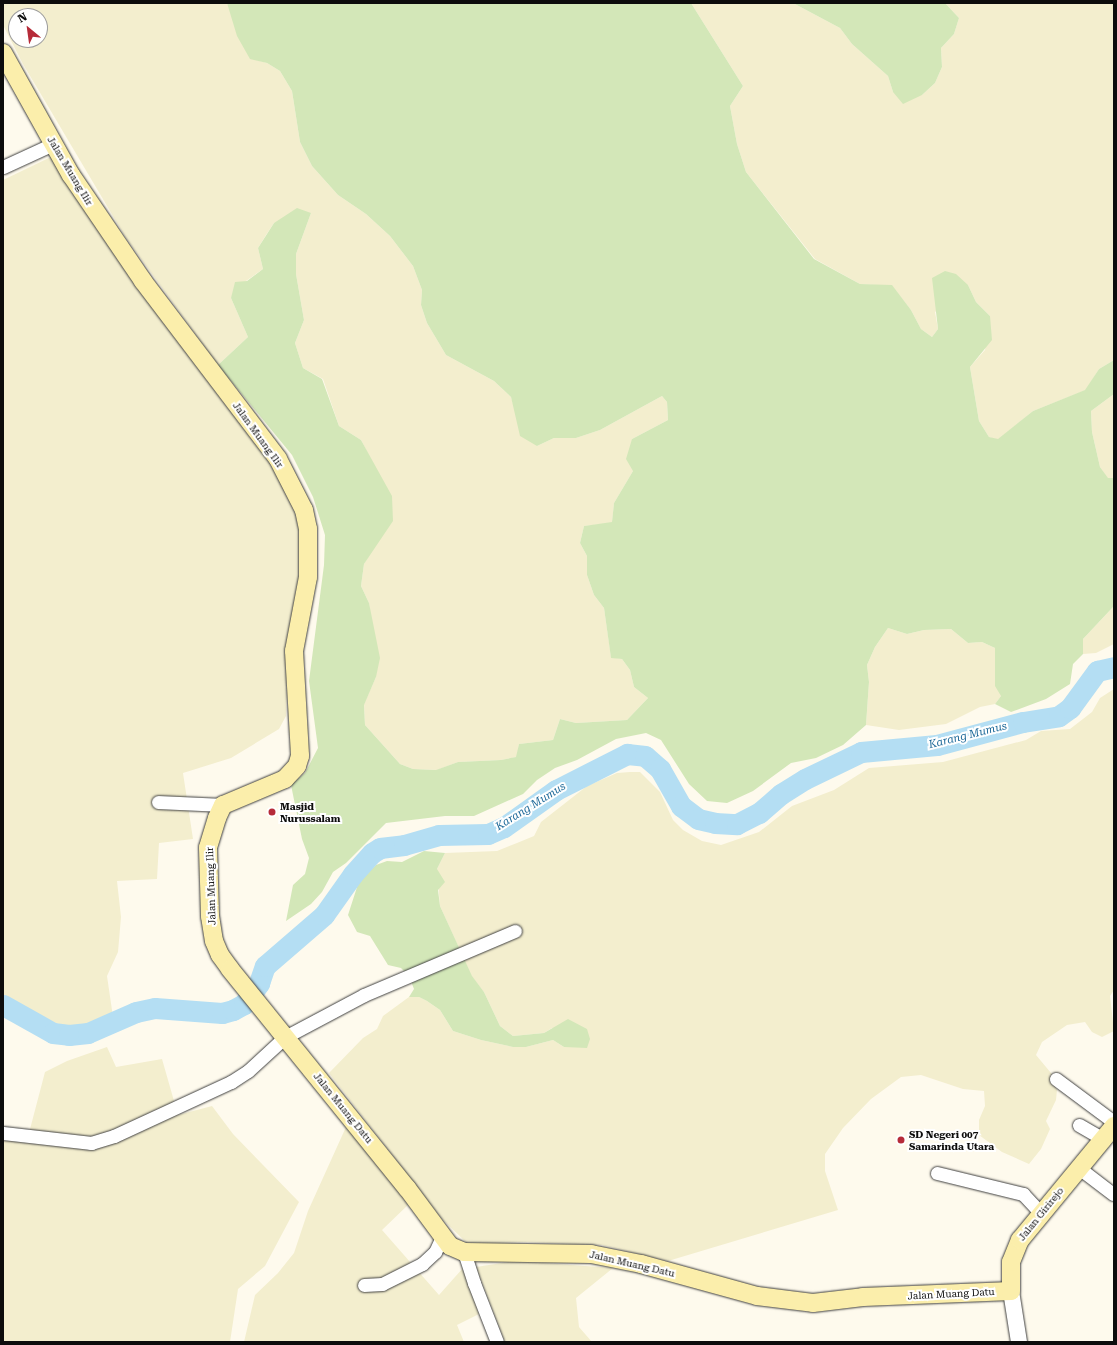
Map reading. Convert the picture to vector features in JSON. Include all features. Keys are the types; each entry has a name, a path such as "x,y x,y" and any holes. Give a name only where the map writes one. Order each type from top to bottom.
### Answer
{"main road":[{"name":"Jalan Muang Ilir","path":"3,53 71,175 143,282 278,459 297,493 308,529 308,576 294,651 300,756 296,766 285,779 223,806 211,832 208,848 210,916 214,940 220,955 284,1035"},
{"name":"Jalan Muang Datu","path":"284,1035 407,1188 442,1237 450,1246 464,1252 590,1254 641,1264 758,1296 813,1302 863,1297 1011,1291"},
{"name":"Jalan Girirejo","path":"1011,1291 1011,1262 1017,1245 1041,1213 1109,1133"}],"street":[{"path":"3,168 53,144"},
{"path":"158,802 223,806"},
{"path":"3,1133 91,1143 114,1136 231,1082 248,1071 284,1035 364,995 516,931"},
{"path":"1056,1079 1114,1122"},
{"path":"1079,1126 1109,1133"},
{"path":"1079,1168 1113,1194"},
{"path":"937,1173 1023,1194 1041,1213"},
{"path":"364,1285 382,1284 422,1264 435,1252 442,1237"},
{"path":"464,1252 474,1283 497,1342"},
{"name":"Jalan Girirejo","path":"1011,1291 1019,1342"}],"shaded area":[{"path":"3,3 227,3 250,58 267,63 280,71 292,91 300,142 312,166 338,195 366,214 390,236 413,266 422,290 421,305 427,323 446,355 494,381 511,397 516,414 537,446 554,438 576,438 600,430 662,396 667,402 668,420 632,439 633,471 614,503 612,523 584,526 580,543 587,556 587,575 594,595 604,608 611,657 622,659 630,670 634,687 648,698 627,720 576,723 560,719 553,740 519,744 517,757 501,760 458,762 437,770 413,769 400,764 365,725 364,704 376,677 369,603 361,586 364,564 376,543 373,463 361,440 339,426 323,379 303,368 295,343 304,320 296,274 296,254 311,213 274,223 258,248 263,269 246,281 231,298 248,337 218,365 126,238 15,48 48,48 48,8 8,8 8,35 3,25"},
{"path":"691,3 793,3 840,28 852,44 888,76 893,92 922,95 935,83 942,67 941,48 954,34 959,18 945,3 1114,3 1114,360 1099,369 1086,390 1033,411 998,440 989,437 979,421 970,367 985,350 990,316 976,302 968,285 935,312 938,329 932,337 921,329 911,310 892,286 860,284 815,259 746,172 737,144 730,106 743,86"},
{"path":"55,155 269,460 305,531 287,682 286,716 279,729 231,758 183,773 193,839 159,843 157,879 117,881 121,917 118,952 107,976 113,1017 78,1030 43,1019 16,1001 3,998 3,180"},
{"path":"1114,394 1114,478 1108,479 1100,467 1092,432 1091,411"},
{"path":"1114,606 1114,644 1096,653 1083,654 1083,639"},
{"path":"888,628 907,634 924,630 951,629 968,643 982,642 995,648 995,673 1001,696 995,704 980,707 946,724 899,730 866,725 869,682 867,665 875,647"},
{"path":"1114,689 1114,990 1110,996 1114,1031 1102,1037 1092,1032 1085,1022 1067,1025 1042,1042 1036,1055 1056,1079 1049,1074 1057,1090 1056,1100 1046,1121 1050,1129 1041,1149 1029,1164 1002,1152 979,1135 979,1120 985,1106 984,1091 963,1089 921,1075 901,1077 871,1099 843,1128 825,1154 825,1171 838,1210 668,1261 602,1245 523,1242 468,1244 442,1219 329,1073 363,1038 377,1029 383,1016 409,997 419,997 440,1010 453,1031 481,1040 513,1047 526,1047 553,1040 564,1047 576,1046 552,1028 544,1033 513,1036 500,1026 484,992 472,977 440,906 437,869 445,853 497,851 534,836 541,822 587,786 617,773 630,772 640,772 660,792 673,820 683,830 702,841 721,845 759,832 792,806 834,790 869,768 943,762 1026,740 1041,731 1070,729 1092,712 1100,698"},
{"path":"107,1047 116,1067 162,1059 178,1115 212,1106 233,1134 299,1202 265,1266 238,1289 230,1342 3,1342 3,1132 29,1133 45,1072 67,1061"},
{"path":"346,1127 410,1203 382,1230 439,1295 463,1268 479,1314 457,1325 464,1342 244,1342 255,1295 278,1273 294,1253 308,1211"},
{"path":"515,1261 613,1268 576,1298 579,1327 592,1342 505,1342 476,1267"}],"green space":[{"path":"227,3 691,3 743,86 730,106 737,144 746,172 814,259 860,284 892,285 911,310 921,329 932,337 938,329 932,278 945,271 956,274 968,285 976,302 990,316 992,340 970,367 979,421 989,437 998,439 1033,411 1085,390 1099,369 1114,360 1114,394 1091,411 1092,432 1100,467 1108,478 1114,478 1114,606 1083,639 1083,654 1073,664 1070,684 1046,699 1011,712 995,704 1001,696 995,686 995,648 982,642 968,643 951,629 924,630 907,634 888,628 875,647 867,665 869,682 866,725 843,745 816,758 791,763 753,791 727,803 707,801 689,784 661,740 646,733 616,739 577,760 555,768 537,780 523,794 474,816 445,816 386,823 346,863 333,872 322,892 311,904 286,921 293,885 305,874 309,858 302,839 291,785 305,773 318,748 309,681 324,565 325,535 313,497 292,455 218,365 248,337 231,298 235,282 247,281 263,269 258,248 274,223 297,208 311,213 296,254 296,274 304,320 295,343 303,368 322,379 339,426 361,440 392,496 393,521 364,564 361,586 369,603 380,658 376,677 364,705 365,725 400,764 413,769 436,770 458,762 501,760 516,757 519,744 553,740 560,719 576,723 627,720 648,698 634,687 630,670 622,659 611,658 604,608 594,595 587,575 587,556 580,543 584,526 612,522 614,503 633,471 626,459 632,439 668,420 667,402 662,396 600,430 576,438 554,438 537,446 520,436 511,397 494,381 446,355 427,323 421,305 422,290 413,266 390,236 366,214 338,195 312,166 300,142 292,91 280,71 267,63 250,59 237,36"},
{"path":"793,3 945,3 959,18 954,34 941,48 942,67 935,83 922,95 903,104 893,92 888,76 852,44 840,28"},
{"path":"424,851 445,853 437,869 445,882 438,890 440,906 472,976 484,992 500,1026 513,1036 544,1033 568,1019 587,1029 590,1039 587,1048 564,1047 553,1040 526,1047 513,1047 481,1040 453,1031 440,1010 419,997 409,997 414,989 409,976 401,968 388,965 370,936 357,932 348,915 359,881 376,865 387,861 402,862"}],"waterway":[{"name":"Karang Mumus","path":"3,1005 53,1033 69,1035 88,1033 136,1012 155,1008 222,1013 233,1010 244,1004 259,983 265,966 324,915 353,874 372,853 380,848 404,845 439,835 488,834 504,827 556,790 627,754 645,756 660,769 681,806 698,819 715,823 737,824 759,813 781,794 805,779 861,752 937,745 1023,722 1059,716 1070,708 1097,671 1114,667"}],"place":[{"name":"Masjid Nurussalam","path":"272,812"},
{"name":"SD Negeri 007 Samarinda Utara","path":"901,1140"}]}
